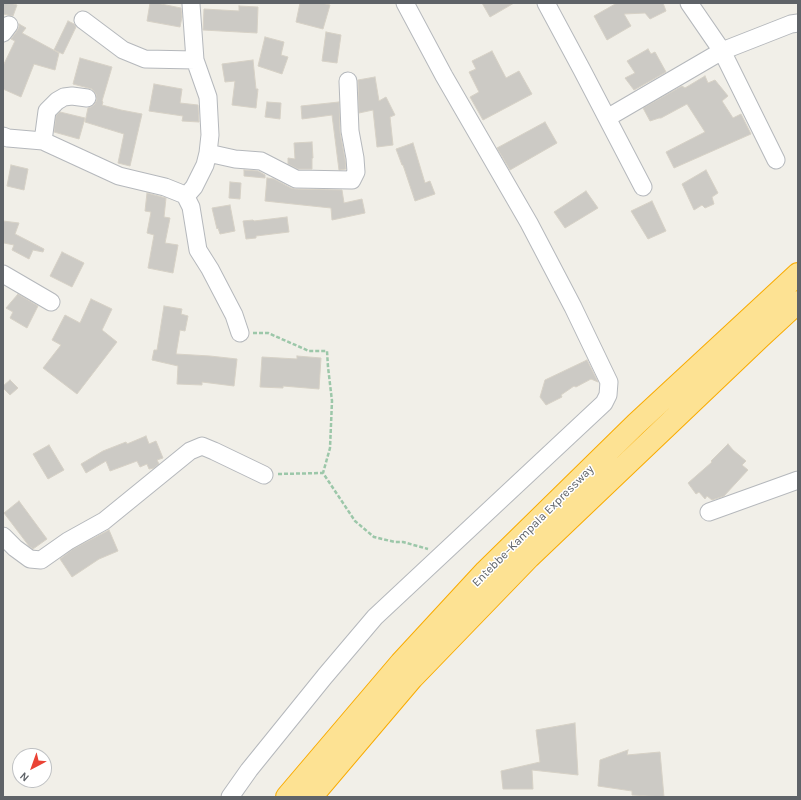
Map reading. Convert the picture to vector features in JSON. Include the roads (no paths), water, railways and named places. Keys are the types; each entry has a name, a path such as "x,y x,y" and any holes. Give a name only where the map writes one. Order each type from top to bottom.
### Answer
{"highway":[{"name":"Entebbe–Kampala Expressway","path":"287,797 401,663 486,571 636,424 798,274"},
{"name":"Entebbe–Kampala Expressway","path":"311,797 412,678 524,563 754,342 798,302"}],"street":[{"path":"230,797 249,770 375,617 604,403 608,396 609,382 573,307 529,223 444,76 405,3"},
{"path":"546,3 643,187"},
{"path":"689,3 722,51 776,160"},
{"path":"185,195 187,195 194,187 205,165 210,134 208,97 196,60 191,4"},
{"path":"83,20 123,50 145,59 196,60"},
{"path":"607,118 722,51 791,24 798,23"},
{"path":"208,153 235,159 260,160 296,179 352,180 356,172 350,131 348,81"},
{"path":"43,141 47,111 56,101 64,97 72,96 87,98"},
{"path":"3,136 8,138 43,141 119,176 165,187 185,195 191,207 198,250 210,268 234,315 240,332"},
{"path":"3,274 50,302"},
{"path":"3,536 15,548 30,558 41,560 68,541 104,521 190,452 202,446 264,475"},
{"path":"709,512 798,480"}]}
